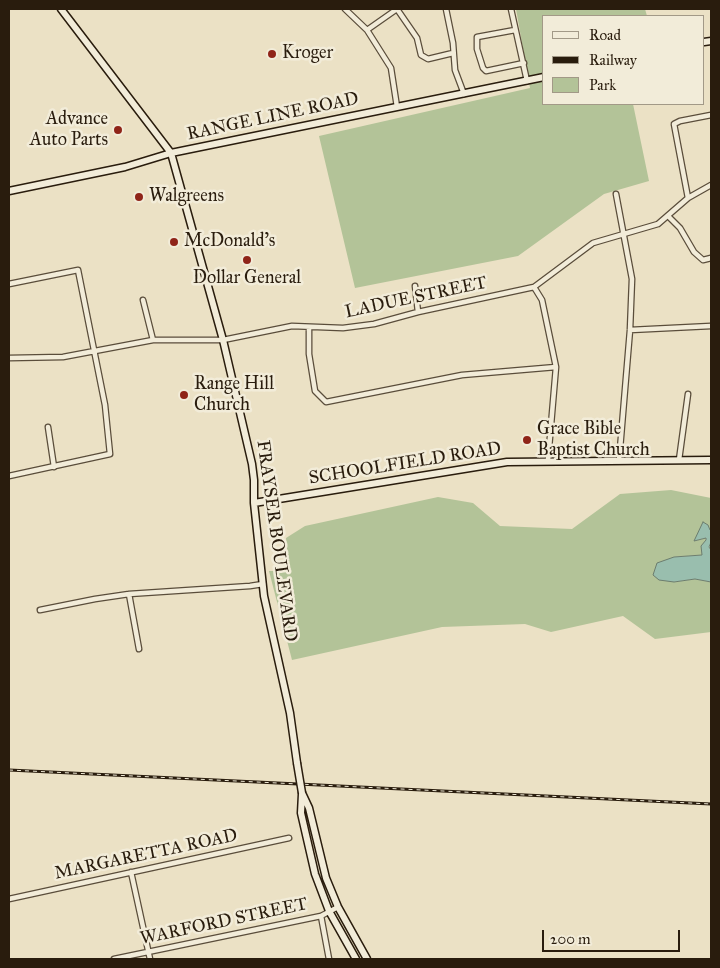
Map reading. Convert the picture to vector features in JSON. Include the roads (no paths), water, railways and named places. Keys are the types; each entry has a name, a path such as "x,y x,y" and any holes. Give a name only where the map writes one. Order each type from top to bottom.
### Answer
{"main road":[{"name":"FRAYSER BOULEVARD","path":"60,9 171,153 223,340 252,464 254,503 263,584 290,713 302,793"},
{"name":"RANGE LINE ROAD","path":"9,191 124,167 171,153 542,77"},
{"name":"SCHOOLFIELD ROAD","path":"254,503 507,462 548,460 711,460"},
{"path":"302,793 309,808 326,878 338,906 367,959"},
{"path":"302,793 301,813 315,874 329,911 356,959"}],"street":[{"path":"346,9 367,30 391,68 397,106"},
{"path":"367,30 397,9 416,38 420,54 428,59 454,53"},
{"path":"446,9 453,43 456,74 464,94"},
{"path":"511,9 527,81"},
{"path":"515,30 477,37 477,49 482,68 486,71 524,63"},
{"path":"688,198 674,124 711,114"},
{"name":"LADUE STREET","path":"9,358 63,358 153,340 223,340 292,326 343,328 374,324 418,312 534,287 593,243 658,224 688,198 711,184"},
{"path":"616,194 632,279 630,330 619,461"},
{"path":"668,216 680,228 694,252 703,260 711,258"},
{"path":"9,284 78,270 105,405 110,454 9,476"},
{"path":"414,286 418,312"},
{"path":"534,287 542,300 556,367 548,460"},
{"path":"142,300 153,340"},
{"path":"630,330 711,326"},
{"path":"309,328 309,354 315,391 326,402 462,374 556,367"},
{"path":"679,460 688,394"},
{"path":"48,427 54,467"},
{"path":"40,610 129,594 263,584"},
{"path":"129,594 139,649"},
{"name":"MARGARETTA ROAD","path":"9,898 289,838"},
{"path":"131,872 150,959"},
{"name":"WARFORD STREET","path":"114,959 321,916 338,906"},
{"path":"321,916 329,959"}],"railway":[{"path":"9,770 711,804"}],"place":[{"name":"Kroger","path":"272,54"},
{"name":"Advance Auto Parts","path":"118,130"},
{"name":"Walgreens","path":"139,197"},
{"name":"McDonald's","path":"174,242"},
{"name":"Dollar General","path":"247,260"},
{"name":"Range Hill Church","path":"184,395"},
{"name":"Grace Bible Baptist Church","path":"527,440"}]}
